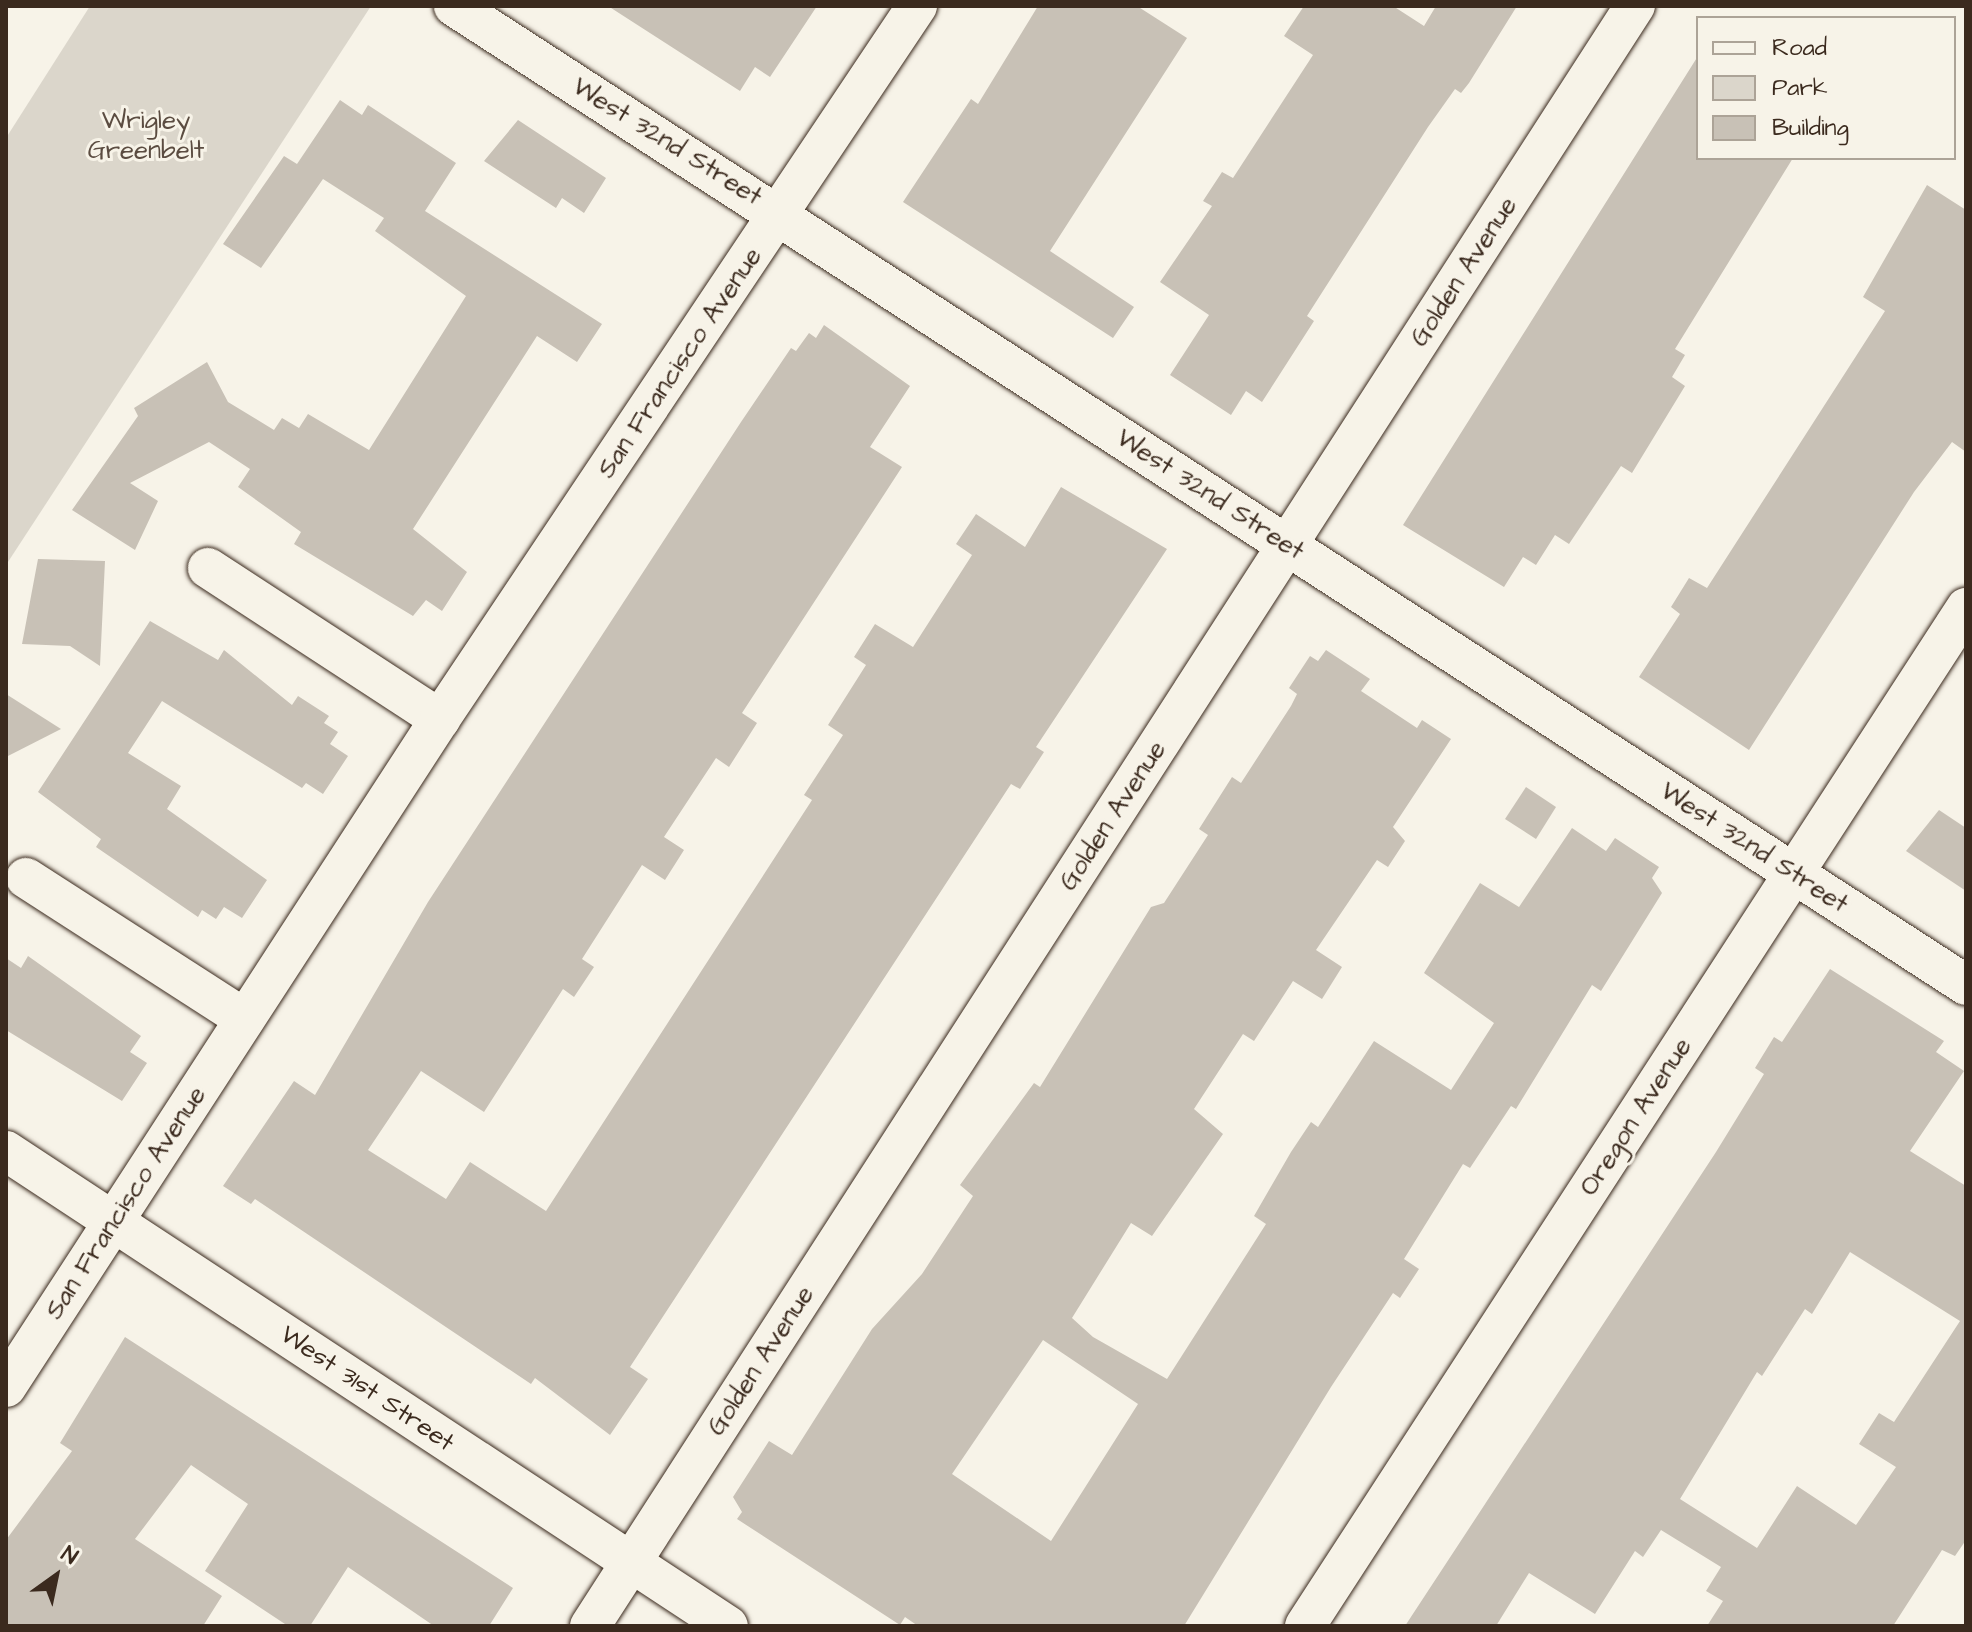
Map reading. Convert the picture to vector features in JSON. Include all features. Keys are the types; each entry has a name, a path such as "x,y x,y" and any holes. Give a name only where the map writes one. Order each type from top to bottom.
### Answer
{"street":[{"name":"West 32nd Street","path":"454,6 780,214 1966,985"},
{"name":"San Francisco Avenue","path":"6,1387 440,719 917,6"},
{"name":"Golden Avenue","path":"590,1626 1635,6"},
{"path":"208,568 440,719"},
{"name":"Oregon Avenue","path":"1305,1626 1966,608"},
{"path":"26,878 245,1019"},
{"name":"West 31st Street","path":"6,1151 728,1626"}],"green space":[{"name":"Wrigley Greenbelt","path":"90,6 371,6 6,565 6,138"}],"building":[{"path":"608,6 817,6 770,77 755,67 740,91"},
{"path":"1038,6 1137,6 1187,38 1050,251 1134,307 1113,338 903,202 971,99 978,104"},
{"path":"1304,6 1393,6 1424,26 1436,6 1517,6 1469,83 1461,93 1455,89 1428,127 1307,316 1314,321 1262,402 1246,391 1231,415 1170,375 1209,315 1160,282 1212,206 1203,201 1222,172 1233,178 1313,55 1284,36"},
{"path":"1696,59 1696,160 1792,160 1675,349 1685,355 1672,377 1685,386 1632,473 1621,466 1569,544 1555,535 1536,565 1523,557 1504,587 1403,525"},
{"path":"340,100 362,115 368,105 456,163 425,211 602,324 577,362 537,336 413,529 467,572 442,611 426,600 413,616 294,544 301,532 238,487 250,469 209,442 130,483 158,501 135,550 72,510 138,416 134,408 207,362 228,402 274,430 282,418 299,428 308,414 369,450 466,296 375,231 384,218 323,179 261,268 223,244 284,156 297,164"},
{"path":"518,120 606,178 584,213 562,198 556,208 484,161"},
{"path":"1927,185 1966,210 1966,452 1952,442 1914,492 1749,750 1639,677 1680,614 1671,607 1689,578 1707,588 1885,311 1863,297"},
{"path":"824,325 910,386 870,447 902,467 742,713 757,723 729,767 716,758 664,837 684,850 665,880 642,865 582,959 594,967 574,997 563,989 484,1112 421,1071 368,1150 446,1199 470,1162 546,1211 812,800 804,795 843,735 828,725 866,665 854,657 875,624 913,647 972,555 956,544 976,514 1025,547 1061,487 1167,549 1036,747 1044,752 1020,789 1011,784 630,1367 648,1379 610,1435 535,1378 531,1384 255,1199 251,1204 223,1186 294,1081 315,1095 428,902 741,422 791,348 796,351 809,333 816,338"},
{"path":"38,559 105,561 100,666 70,646 22,644"},
{"path":"150,621 218,660 224,650 292,705 298,696 329,716 324,723 338,732 330,744 348,756 323,794 306,783 302,788 162,701 128,753 181,786 167,809 267,880 242,918 224,907 216,919 202,910 198,917 96,847 101,839 38,792"},
{"path":"1326,650 1370,679 1361,691 1417,728 1422,720 1451,739 1393,827 1405,841 1388,867 1377,860 1316,950 1342,967 1322,999 1293,981 1254,1041 1243,1034 1194,1109 1223,1134 1152,1236 1131,1223 1072,1318 1093,1337 1167,1379 1266,1224 1254,1216 1291,1152 1311,1122 1318,1127 1374,1041 1451,1090 1494,1023 1424,973 1480,883 1519,907 1572,828 1606,851 1615,838 1659,867 1652,878 1662,893 1601,991 1592,985 1516,1109 1511,1106 1470,1168 1463,1164 1404,1259 1419,1269 1400,1298 1393,1293 1331,1387 1184,1626 918,1626 905,1617 900,1625 737,1519 742,1512 733,1497 769,1441 792,1455 872,1329 922,1274 973,1196 960,1185 1034,1083 1040,1087 1151,907 1164,903 1208,835 1199,829 1232,777 1241,783 1291,706 1297,694 1289,688 1310,656 1318,661","holes":["1043,1340 1138,1404 1051,1541 952,1474"]},
{"path":"6,694 61,729 6,757"},
{"path":"1526,787 1556,807 1536,839 1505,819"},
{"path":"1939,810 1966,828 1966,891 1906,851"},
{"path":"28,956 141,1036 130,1052 147,1063 122,1101 6,1030 6,958 21,968"},
{"path":"1830,969 1944,1041 1936,1052 1964,1071 1910,1151 1966,1186 1966,1540 1955,1556 1942,1550 1893,1626 1707,1626 1723,1601 1706,1591 1721,1567 1661,1530 1643,1557 1635,1551 1595,1614 1529,1573 1496,1626 1405,1626 1716,1152 1764,1074 1755,1068 1774,1037 1782,1042","holes":["1850,1252 1960,1321 1894,1422 1879,1413 1859,1444 1896,1467 1856,1525 1797,1486 1757,1548 1680,1499 1757,1372 1762,1376 1805,1309 1812,1314"]},
{"path":"125,1337 513,1588 489,1626 434,1626 348,1567 310,1626 288,1626 205,1571 248,1504 191,1465 135,1539 222,1596 203,1626 6,1626 6,1540 72,1451 60,1443"}]}
